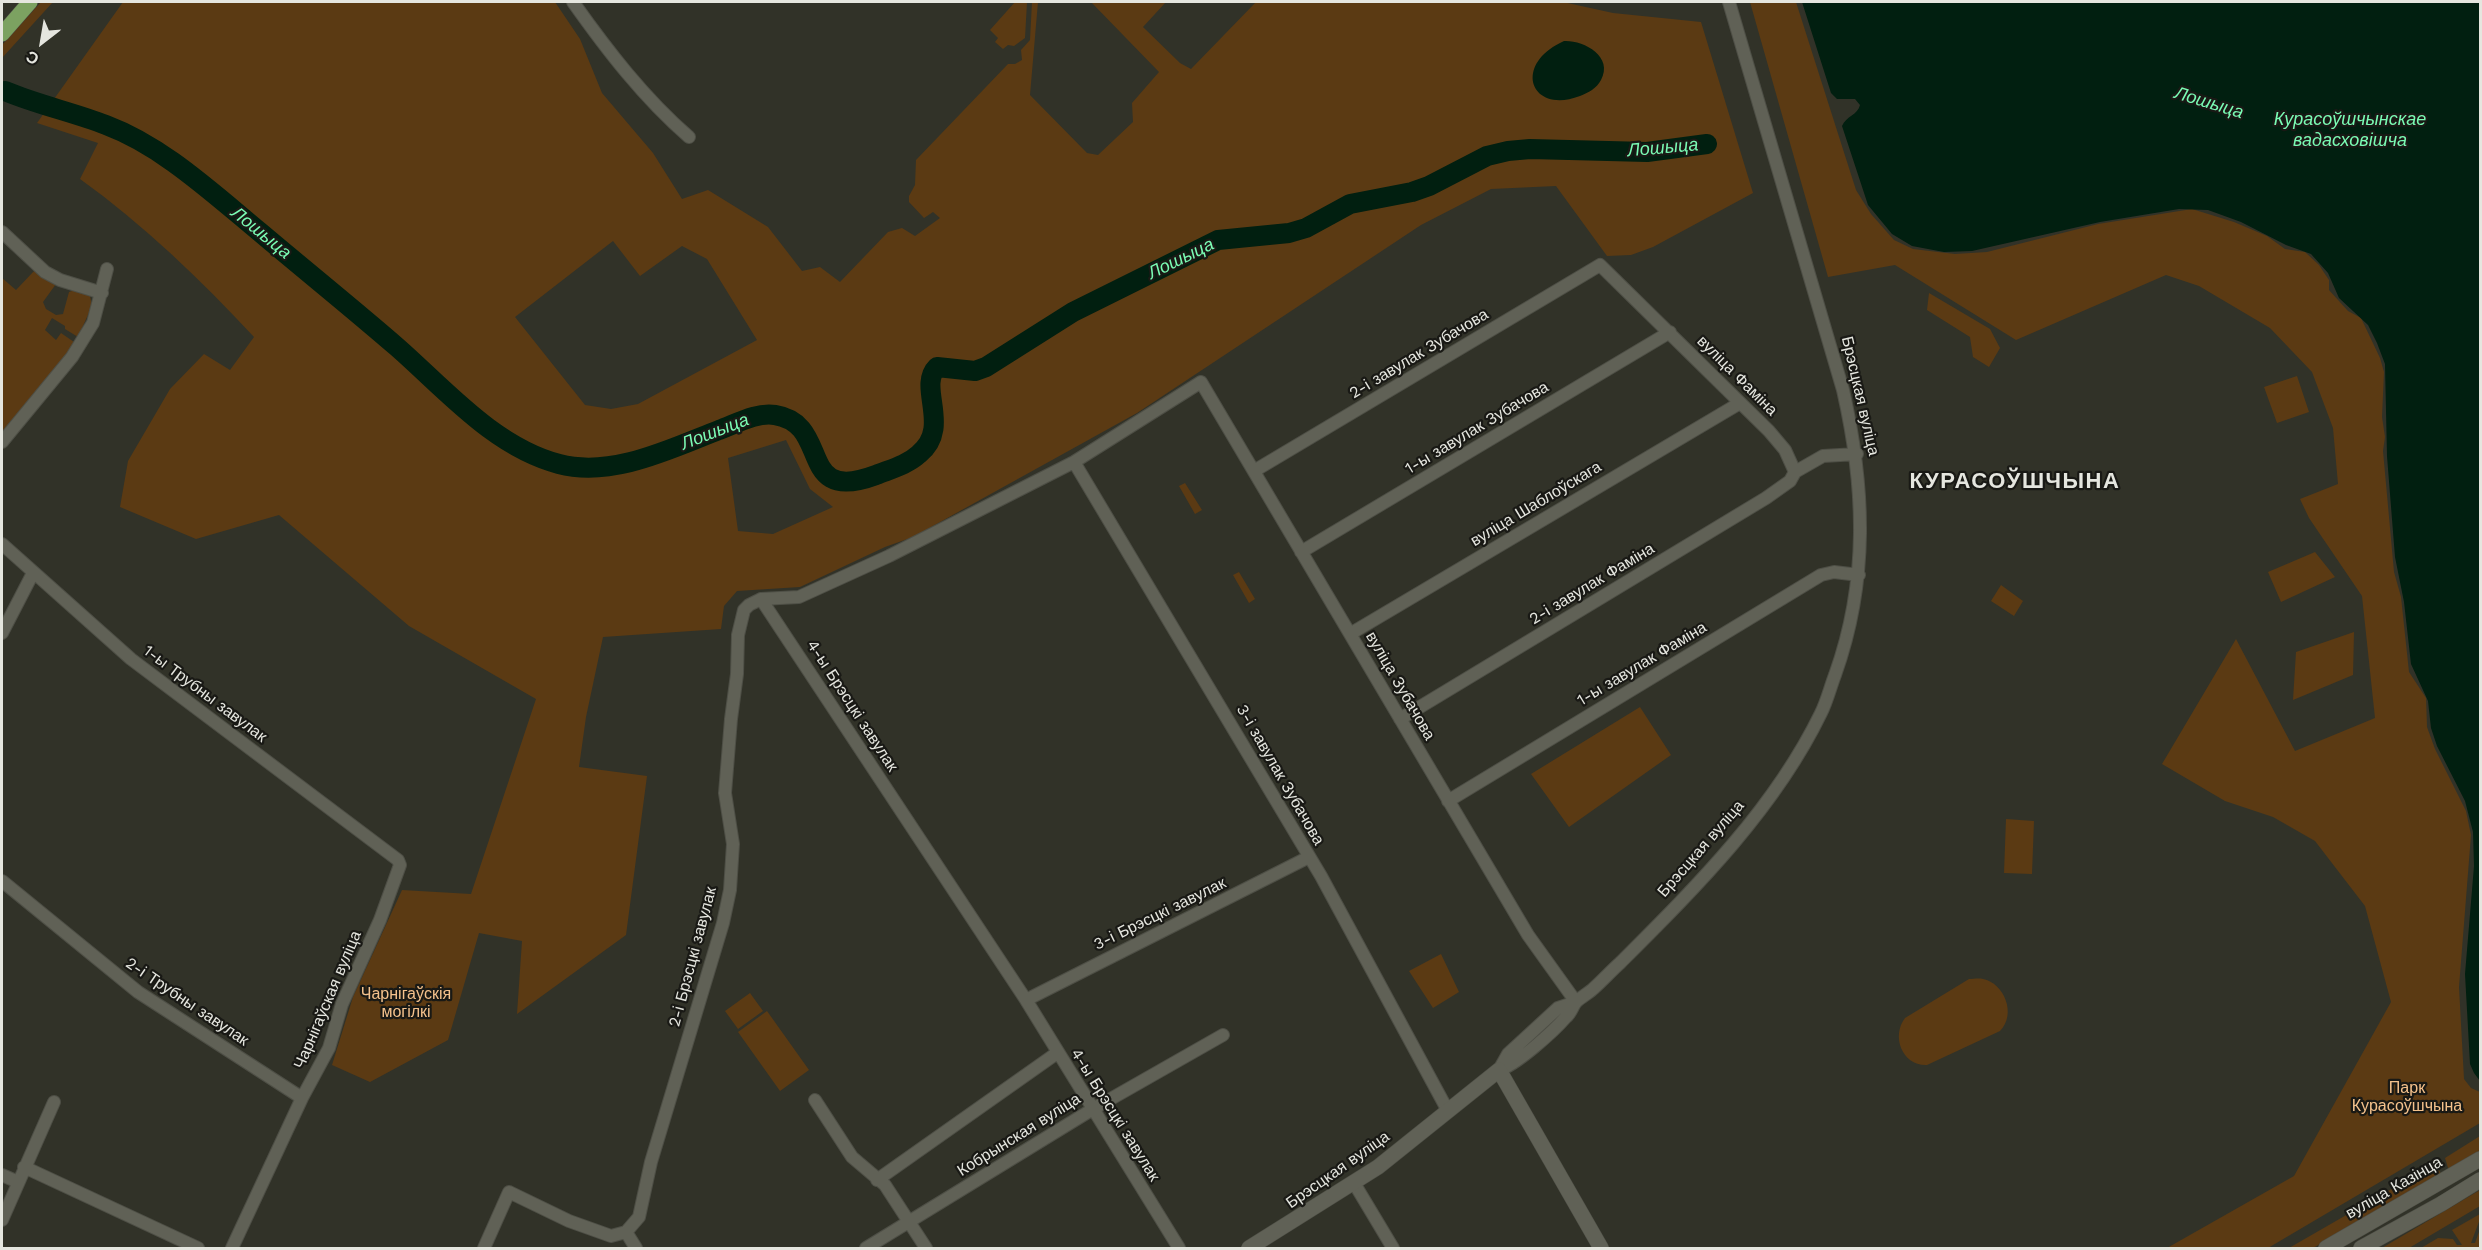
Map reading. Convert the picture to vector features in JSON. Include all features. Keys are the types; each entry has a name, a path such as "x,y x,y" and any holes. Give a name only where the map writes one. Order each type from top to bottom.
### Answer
{"main road":[{"path":"2,34 30,2"}],"street":[{"path":"573,2 599,39 662,113 689,137"},
{"name":"Брэсцкая вуліца","path":"1249,1248 1354,1183 1499,1070 1508,1054 1558,1008 1576,1002 1595,988 1678,905 1745,828 1779,784 1811,734 1822,710 1845,646 1859,575 1860,493 1857,454 1843,390 1729,2"},
{"path":"2,232 45,272 60,280 102,292"},
{"name":"вуліца Фаміна","path":"1600,265 1769,431 1785,450 1795,472"},
{"name":"2-і завулак Зубачова","path":"1254,471 1600,265"},
{"path":"2,442 72,357 93,323 107,269"},
{"name":"1-ы завулак Зубачова","path":"1301,552 1670,332"},
{"name":"вуліца Зубачова","path":"1074,462 1201,382 1527,935 1576,1002"},
{"name":"вуліца Шаблоўскага","path":"1350,634 1740,403"},
{"path":"1795,472 1823,456 1857,454"},
{"path":"761,599 799,597 889,556 1074,462"},
{"name":"3-і завулак Зубачова","path":"1074,462 1309,857 1448,1111"},
{"name":"2-і завулак Фаміна","path":"1400,719 1766,498 1790,481 1795,472"},
{"name":"1-ы Трубны завулак","path":"2,544 131,659 398,860"},
{"name":"1-ы завулак Фаміна","path":"1448,801 1821,575 1834,572 1859,575"},
{"path":"2,633 33,573"},
{"name":"4-ы Брэсцкі завулак","path":"761,599 1026,1000 1179,1248"},
{"name":"2-і Брэсцкі завулак","path":"626,1232 639,1217 651,1162 723,923 730,890 733,844 725,793 737,674 738,635 744,610 761,599"},
{"name":"3-і Брэсцкі завулак","path":"1026,1000 1309,857"},
{"name":"Чарнігаўская вуліца","path":"232,1248 302,1098 329,1048 342,1004 380,920 400,864 398,860"},
{"name":"2-і Трубны завулак","path":"2,881 138,992 302,1098"},
{"name":"Кобрынская вуліца","path":"866,1248 1093,1109 1223,1035"},
{"path":"877,1180 1057,1053"},
{"path":"1499,1070 1601,1248"},
{"path":"815,1100 852,1156 885,1185 926,1248"},
{"path":"2,1220 54,1102"},
{"name":"вуліца Казінца","path":"2326,1248 2481,1159"},
{"path":"24,1167 198,1248"},
{"path":"2,1175 18,1182"},
{"path":"2361,1248 2481,1180"},
{"path":"1354,1183 1393,1248"},
{"path":"2433,1188 2441,1193 2441,1204"},
{"path":"484,1248 509,1192 569,1221 612,1236 626,1232 636,1248"}],"green space":[{"path":"41,2 53,2 2,58 2,45"},
{"name":"Чарнігаўскія могілкі","path":"123,2 555,2 580,39 602,93 653,153 682,199 708,190 768,227 802,271 820,267 840,282 888,232 902,228 915,236 940,218 933,212 924,218 909,202 909,196 915,185 916,160 1008,64 1015,64 1022,60 1021,50 1030,40 1032,2 1038,2 1030,95 1087,153 1098,155 1133,122 1132,103 1159,72 1091,2 1166,2 1143,27 1180,63 1191,69 1256,2 1563,2 1613,13 1701,22 1753,193 1653,247 1631,255 1607,256 1556,186 1491,189 1421,225 1137,413 913,537 885,547 800,587 737,591 724,606 721,629 603,637 586,717 579,767 647,776 626,935 517,1014 522,941 479,933 448,1040 370,1082 332,1065 353,997 402,890 471,894 536,699 409,626 279,515 196,539 120,507 128,461 170,389 204,354 230,370 254,337 171,253 80,179 98,143 37,123","holes":["613,241 640,276 682,246 707,259 757,340 638,404 611,409 585,405 515,317","786,440 810,489 833,507 773,534 738,531 728,458"]},
{"path":"1015,2 1027,2 1025,38 1014,46 1008,45 1003,49 995,42 998,38 990,30"},
{"name":"Парк Курасоўшчына","path":"1750,2 1796,2 1856,190 1871,214 1894,240 1913,249 1955,254 1987,252 2098,224 2192,209 2234,222 2267,236 2285,249 2305,252 2319,265 2329,280 2329,290 2348,311 2361,318 2380,358 2384,372 2382,417 2385,437 2383,451 2394,572 2401,597 2409,672 2426,698 2427,727 2435,749 2466,811 2471,835 2459,987 2464,1079 2471,1088 2480,1092 2480,1123 2268,1248 2167,1248 2294,1176 2391,1002 2365,906 2315,841 2273,817 2225,801 2162,764 2236,639 2295,751 2375,718 2362,596 2309,518 2300,499 2338,484 2333,428 2312,372 2270,328 2199,286 2166,275 2016,340 1895,265 1828,277"},
{"path":"35,270 56,284 43,302 46,309 56,315 63,314 69,292 75,290 90,296 92,306 78,337 52,318 45,330 56,340 61,333 74,342 69,353 2,435 2,278 16,290"},
{"path":"1929,293 1990,329 2000,348 1989,367 1973,357 1970,337 1927,310"},
{"path":"2297,376 2309,412 2277,423 2264,387"},
{"path":"1185,483 1202,510 1195,514 1179,486"},
{"path":"2315,552 2335,577 2281,602 2268,572"},
{"path":"1239,572 1255,599 1249,603 1233,575"},
{"path":"2001,585 2023,601 2014,616 1991,601"},
{"path":"2354,632 2353,675 2293,700 2296,652"},
{"path":"1640,707 1671,755 1569,827 1531,774"},
{"path":"2006,819 2034,821 2032,874 2004,873"},
{"path":"1441,954 1459,992 1433,1008 1409,971"},
{"path":"1969,979 1981,979 1997,986 2008,1008 2005,1024 2000,1031 1927,1065 1911,1061 1901,1049 1899,1041 1901,1025 1905,1018"},
{"path":"750,993 763,1011 738,1029 725,1011"},
{"path":"767,1011 809,1070 780,1091 738,1032"},
{"path":"2480,1136 2480,1151 2449,1171 2445,1158"},
{"path":"2435,1164 2442,1175 2313,1248 2289,1248"},
{"path":"2480,1190 2480,1206 2409,1248 2382,1248"},
{"path":"2480,1214 2471,1243 2475,1243 2480,1229 2480,1248 2421,1248 2438,1238 2453,1239 2457,1245 2462,1245 2452,1230"}],"water":[{"name":"Курасоўшчынскае вадасховішча","path":"1802,2 2480,2 2480,1081 2470,1064 2465,974 2474,866 2473,832 2465,801 2437,746 2431,728 2428,701 2411,664 2404,602 2395,557 2387,456 2385,364 2368,325 2339,298 2328,273 2311,254 2286,245 2241,222 2208,210 2179,209 2100,222 1972,251 1944,252 1912,246 1892,234 1868,205 1842,126 1860,105 1855,99 1837,99 1831,93"},
{"path":"1564,41 1580,43 1594,51 1600,57 1604,71 1595,88 1586,93 1563,100 1549,99 1539,93 1534,84 1533,74 1538,62 1548,51"}],"waterway":[{"name":"Лошыца","path":"5,91 94,120 141,141 165,156 207,188 363,318 472,415 492,431 535,456 559,464 579,467 620,464 661,453 746,419 761,415 775,415 793,421 804,432 824,472 834,480 851,481 876,475 904,464 919,454 928,443 933,432 934,420 930,385 937,367 975,371 986,367 1073,312 1218,240 1289,233 1306,228 1350,204 1412,192 1429,186 1487,156 1508,151 1530,149 1647,152 1707,144"}],"district":[{"name":"КУРАСОЎШЧЫНА","path":"2015,482"}]}
